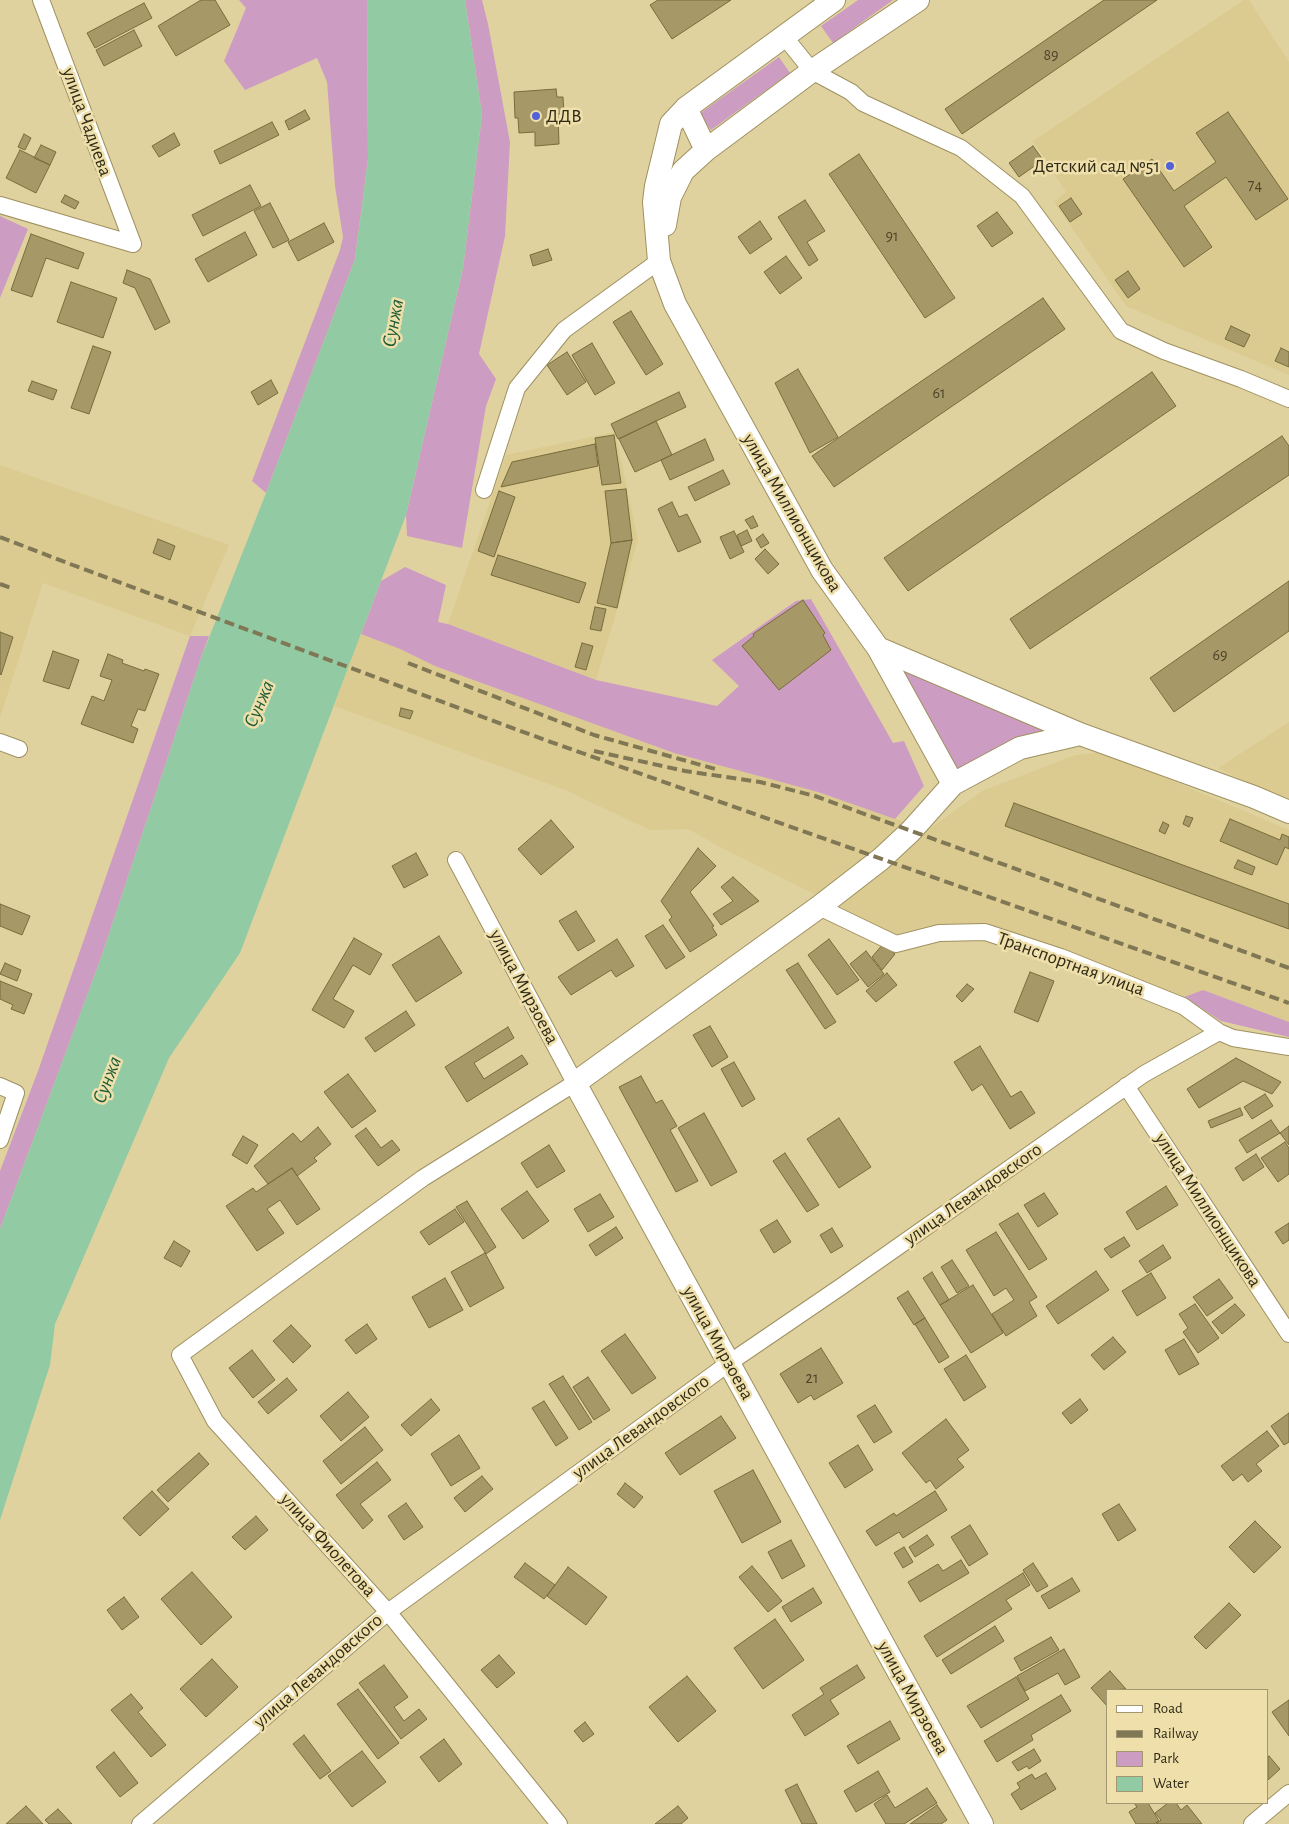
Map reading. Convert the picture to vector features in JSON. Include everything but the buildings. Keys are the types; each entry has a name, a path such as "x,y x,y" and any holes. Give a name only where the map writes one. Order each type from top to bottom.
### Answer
{"street":[{"name":"улица Чадиева","path":"0,205 132,244 41,0"},
{"path":"659,260 654,202 671,124 686,108 834,0"},
{"path":"484,490 517,388 564,330 659,260 670,197 683,171 706,150 812,71 918,0"},
{"path":"784,36 812,71 851,92 863,103 961,148 1022,196 1121,331 1164,351 1289,399"},
{"path":"686,108 706,150"},
{"name":"улица Миллионщикова","path":"659,260 676,304 822,570 878,648 953,784"},
{"path":"878,648 1080,734 1254,797 1289,812"},
{"path":"575,1084 820,907 881,859 911,831 953,784 1020,748 1080,734"},
{"path":"0,742 19,749"},
{"name":"улица Мирзоева","path":"456,860 575,1084 982,1824"},
{"name":"Транспортная улица","path":"820,907 896,944 939,933 985,932 1060,957 1183,1006 1219,1032 1233,1038 1289,1047"},
{"name":"улица Левандовского","path":"140,1824 388,1612 729,1363 1126,1086 1219,1032"},
{"name":"улица Фиолетова","path":"559,1824 388,1612 215,1421 180,1355 423,1178 575,1084"},
{"path":"0,1086 16,1092 0,1140"},
{"name":"улица Миллионщикова","path":"1126,1086 1289,1334"},
{"path":"1252,1824 1289,1793"}],"shaded area":[{"name":"Детский сад №51","path":"1244,0 1249,0 1289,62 1289,375 1126,306 1054,202 1066,192 1033,141"},
{"path":"615,432 638,540 596,680 448,624 506,455"},
{"path":"0,465 229,545 190,636 43,583 0,718"},
{"path":"361,634 400,649 435,666 674,753 818,792 928,830 982,791 1075,755 1104,752 1289,830 1289,1022 1203,990 1184,997 985,923 928,926 895,934 720,847 688,829 650,830 565,790 334,706"},
{"path":"1289,722 1289,800 1278,797 1218,768"}],"green space":[{"path":"239,0 367,0 368,159 355,259 266,493 252,481 340,250 343,237 335,186 327,82 317,58 245,90 224,61 246,8"},
{"path":"465,0 482,0 510,142 505,236 479,354 496,379 486,406 462,548 407,536 406,515 463,268 482,115"},
{"path":"858,0 893,0 833,43 821,26"},
{"path":"779,57 790,73 711,130 699,114"},
{"path":"0,216 28,229 0,298"},
{"path":"405,567 446,585 438,622 448,624 596,680 717,706 739,686 712,660 796,601 811,599 893,743 904,741 924,786 895,819 818,792 674,753 435,666 400,649 361,634 381,581"},
{"path":"190,636 209,636 101,958 0,1229 0,1171 38,1071"},
{"path":"878,648 1080,734 953,784"},
{"path":"1203,990 1289,1022 1289,1037 1221,1021 1184,997"}],"water":[{"name":"Сунжа","path":"367,0 465,0 482,115 463,268 406,515 240,953 169,1058 55,1324 50,1365 0,1520 0,1229 101,958 201,658 355,259 368,159"}],"railway":[{"path":"0,537 545,740 1289,1003"},
{"path":"0,584 11,588"},
{"path":"408,663 594,735 719,770"},
{"path":"594,751 685,771 760,782 815,796 1289,968"}],"place":[{"name":"ДДВ","path":"536,116"},
{"name":"Детский сад №51","path":"1170,166"}]}
